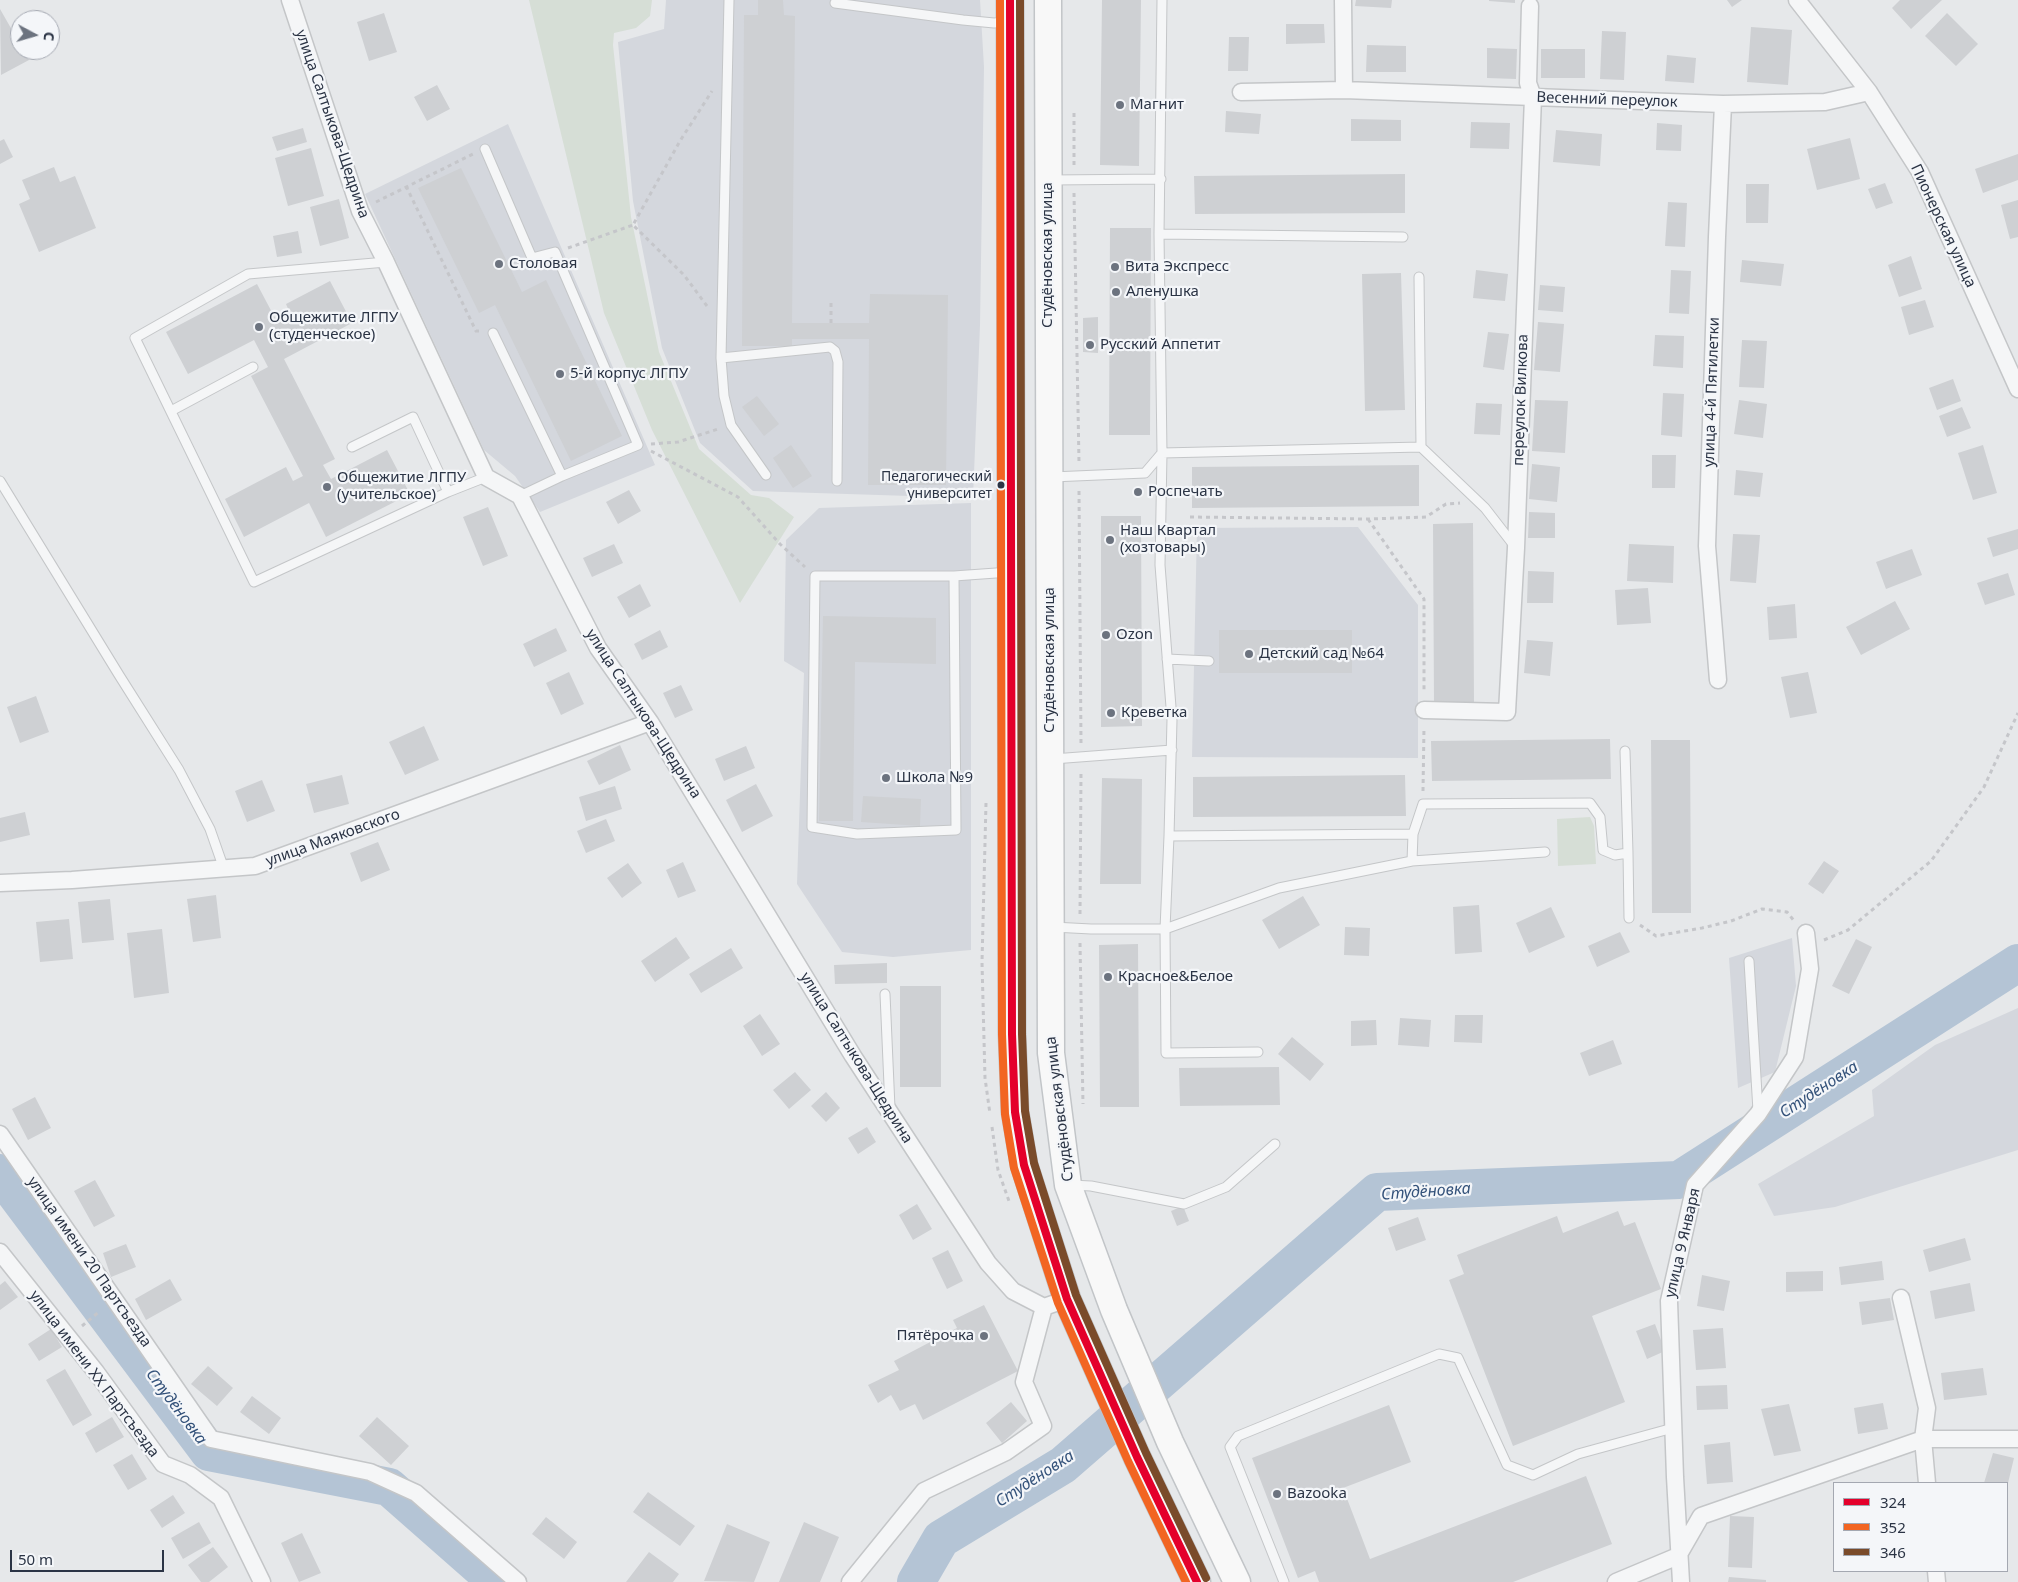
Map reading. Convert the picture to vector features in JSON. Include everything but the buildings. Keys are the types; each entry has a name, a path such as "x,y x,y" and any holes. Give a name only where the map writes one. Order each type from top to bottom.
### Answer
{"main road":[{"name":"Студёновская улица","path":"1048,0 1051,1053 1068,1185 1114,1310 1170,1442 1237,1582"},
{"path":"1010,11 1012,1034 1015,1112 1024,1165 1056,1303 1079,1325 1137,1457 1198,1582"}],"street":[{"name":"улица Салтыкова-Щедрина","path":"290,0 360,211 386,262 486,477"},
{"path":"1343,0 1344,90"},
{"name":"Пионерская улица","path":"1797,0 1868,92 1920,172 2018,389"},
{"name":"переулок Вилкова","path":"1424,710 1507,712 1516,548 1533,97 1528,83 1530,6"},
{"name":"Весенний переулок","path":"1242,92 1344,90 1723,104 1825,102 1868,92"},
{"name":"улица 4-й Пятилетки","path":"1718,680 1707,546 1723,104"},
{"path":"486,477 520,496"},
{"name":"улица Салтыкова-Щедрина","path":"520,496 598,648 650,722 853,1056 988,1263 1013,1291 1056,1303"},
{"name":"улица Маяковского","path":"0,883 72,880 255,866 650,722"},
{"name":"улица 9 Января","path":"1681,1582 1678,1556 1669,1301 1695,1185 1758,1114 1795,1057 1810,969 1807,940"},
{"name":"улица имени 20 Партсъезда","path":"0,1134 211,1439 370,1472 416,1493 518,1582"},
{"name":"улица имени ХХ Партсъезда","path":"0,1252 68,1337 163,1464 190,1475 221,1498 262,1582"},
{"path":"1901,1298 1927,1408 1923,1439 1927,1482"},
{"path":"850,1582 924,1491 1006,1452 1044,1426 1024,1382 1056,1303"},
{"path":"1616,1582 1678,1556 1701,1516 1923,1439 2018,1439"}],"lane":[{"path":"729,0 721,358 724,396 731,425 766,475"},
{"path":"1162,0 1159,234 1162,453 1160,565 1172,720 1165,929 1166,1053 1258,1052"},
{"path":"836,3 994,23 1010,11"},
{"path":"485,149 532,258 555,252 638,445 562,476 520,496"},
{"path":"1048,180 1161,179"},
{"path":"1159,234 1403,237"},
{"path":"386,262 248,274 136,338 254,582 448,492 486,477"},
{"path":"1419,277 1421,447"},
{"path":"493,333 562,476"},
{"path":"721,358 830,347 835,351 838,362 837,481"},
{"path":"172,412 253,367"},
{"path":"352,447 413,416 448,492"},
{"path":"1049,477 1145,473 1162,453 1421,447 1479,502 1516,548"},
{"path":"0,481 113,667 180,770 210,828 224,869"},
{"path":"954,576 956,830 857,834 812,827 815,576 954,576 1011,572"},
{"path":"1167,659 1209,661"},
{"path":"1050,759 1172,750"},
{"path":"1625,751 1629,918"},
{"path":"1412,862 1413,834 1423,804 1590,802 1600,817 1603,850 1614,855 1628,853"},
{"path":"1169,836 1413,834"},
{"path":"1050,927 1165,929 1279,888 1412,862 1545,852"},
{"path":"1749,961 1758,1114"},
{"path":"885,994 890,1112"},
{"path":"1068,1185 1091,1186 1184,1204 1226,1187 1275,1144"},
{"path":"1284,1582 1230,1447 1238,1436 1438,1354 1458,1358 1507,1465 1533,1475 1578,1454 1673,1428"}],"path":[{"path":"555,252 633,225 680,141 728,66"},
{"path":"1074,108 1079,475 1080,929 1083,1114"},
{"path":"360,211 406,186 485,149"},
{"path":"406,186 476,331 493,333"},
{"path":"633,225 684,275 722,324"},
{"path":"831,299 831,323"},
{"path":"638,445 678,442 731,425"},
{"path":"638,445 738,496 780,544 815,576"},
{"path":"1190,517 1368,519 1426,517 1446,504 1479,502"},
{"path":"1368,519 1424,599 1423,804"},
{"path":"1629,918 1656,936 1731,921 1762,909 1787,912 1807,940 1848,930 1931,861 1984,787 2018,713"},
{"path":"68,1337 114,1299"}],"shaded area":[{"path":"529,0 652,0 650,16 636,28 614,33 613,45 631,217 659,352 699,449 751,495 769,498 794,517 740,603 652,430 604,313"},
{"path":"666,0 980,0 984,67 980,325 973,498 753,491 700,443 662,348 633,201 618,42 664,29"},
{"path":"508,124 655,465 540,512 515,476 484,450 365,194"},
{"name":"Школа №9","path":"971,503 971,950 893,957 842,952 797,884 804,673 784,661 786,540 819,508"},
{"path":"1358,527 1418,605 1418,758 1192,757 1197,528"},
{"path":"1590,817 1594,826 1596,864 1558,866 1557,819"},
{"path":"1792,938 1796,986 1775,1072 1738,1088 1729,958"},
{"path":"2018,1008 2018,1150 1835,1207 1774,1216 1758,1184 1874,1116 1872,1090 1935,1045"}],"waterway":[{"name":"Студёновка","path":"916,1582 941,1539 1063,1465 1377,1192 1679,1180 2018,963"},
{"name":"Студёновка","path":"0,1173 209,1452 389,1487 497,1582"}],"transit line":[{"name":"352","path":"1000,0 1002,1034 1005,1114 1014,1168 1058,1303 1128,1461 1186,1582"},
{"name":"324","path":"1010,0 1012,1034 1015,1112 1024,1165 1067,1299 1137,1457 1197,1582"},
{"name":"346","path":"1020,0 1022,1034 1025,1111 1034,1163 1076,1295 1146,1453 1206,1578"}],"place":[{"name":"Магнит","path":"1120,105"},
{"name":"Столовая","path":"499,264"},
{"name":"Вита Экспресс","path":"1115,267"},
{"name":"Аленушка","path":"1116,292"},
{"name":"Общежитие ЛГПУ (студенческое)","path":"259,327"},
{"name":"Русский Аппетит","path":"1090,345"},
{"name":"5-й корпус ЛГПУ","path":"560,374"},
{"name":"Педагогический университет","path":"1001,485"},
{"name":"Общежитие ЛГПУ (учительское)","path":"327,487"},
{"name":"Роспечать","path":"1138,492"},
{"name":"Наш Квартал (хозтовары)","path":"1110,540"},
{"name":"Ozon","path":"1106,635"},
{"name":"Детский сад №64","path":"1249,654"},
{"name":"Креветка","path":"1111,713"},
{"name":"Школа №9","path":"886,778"},
{"name":"Красное&Белое","path":"1108,977"},
{"name":"Пятёрочка","path":"984,1336"},
{"name":"Bazooka","path":"1277,1494"}]}
